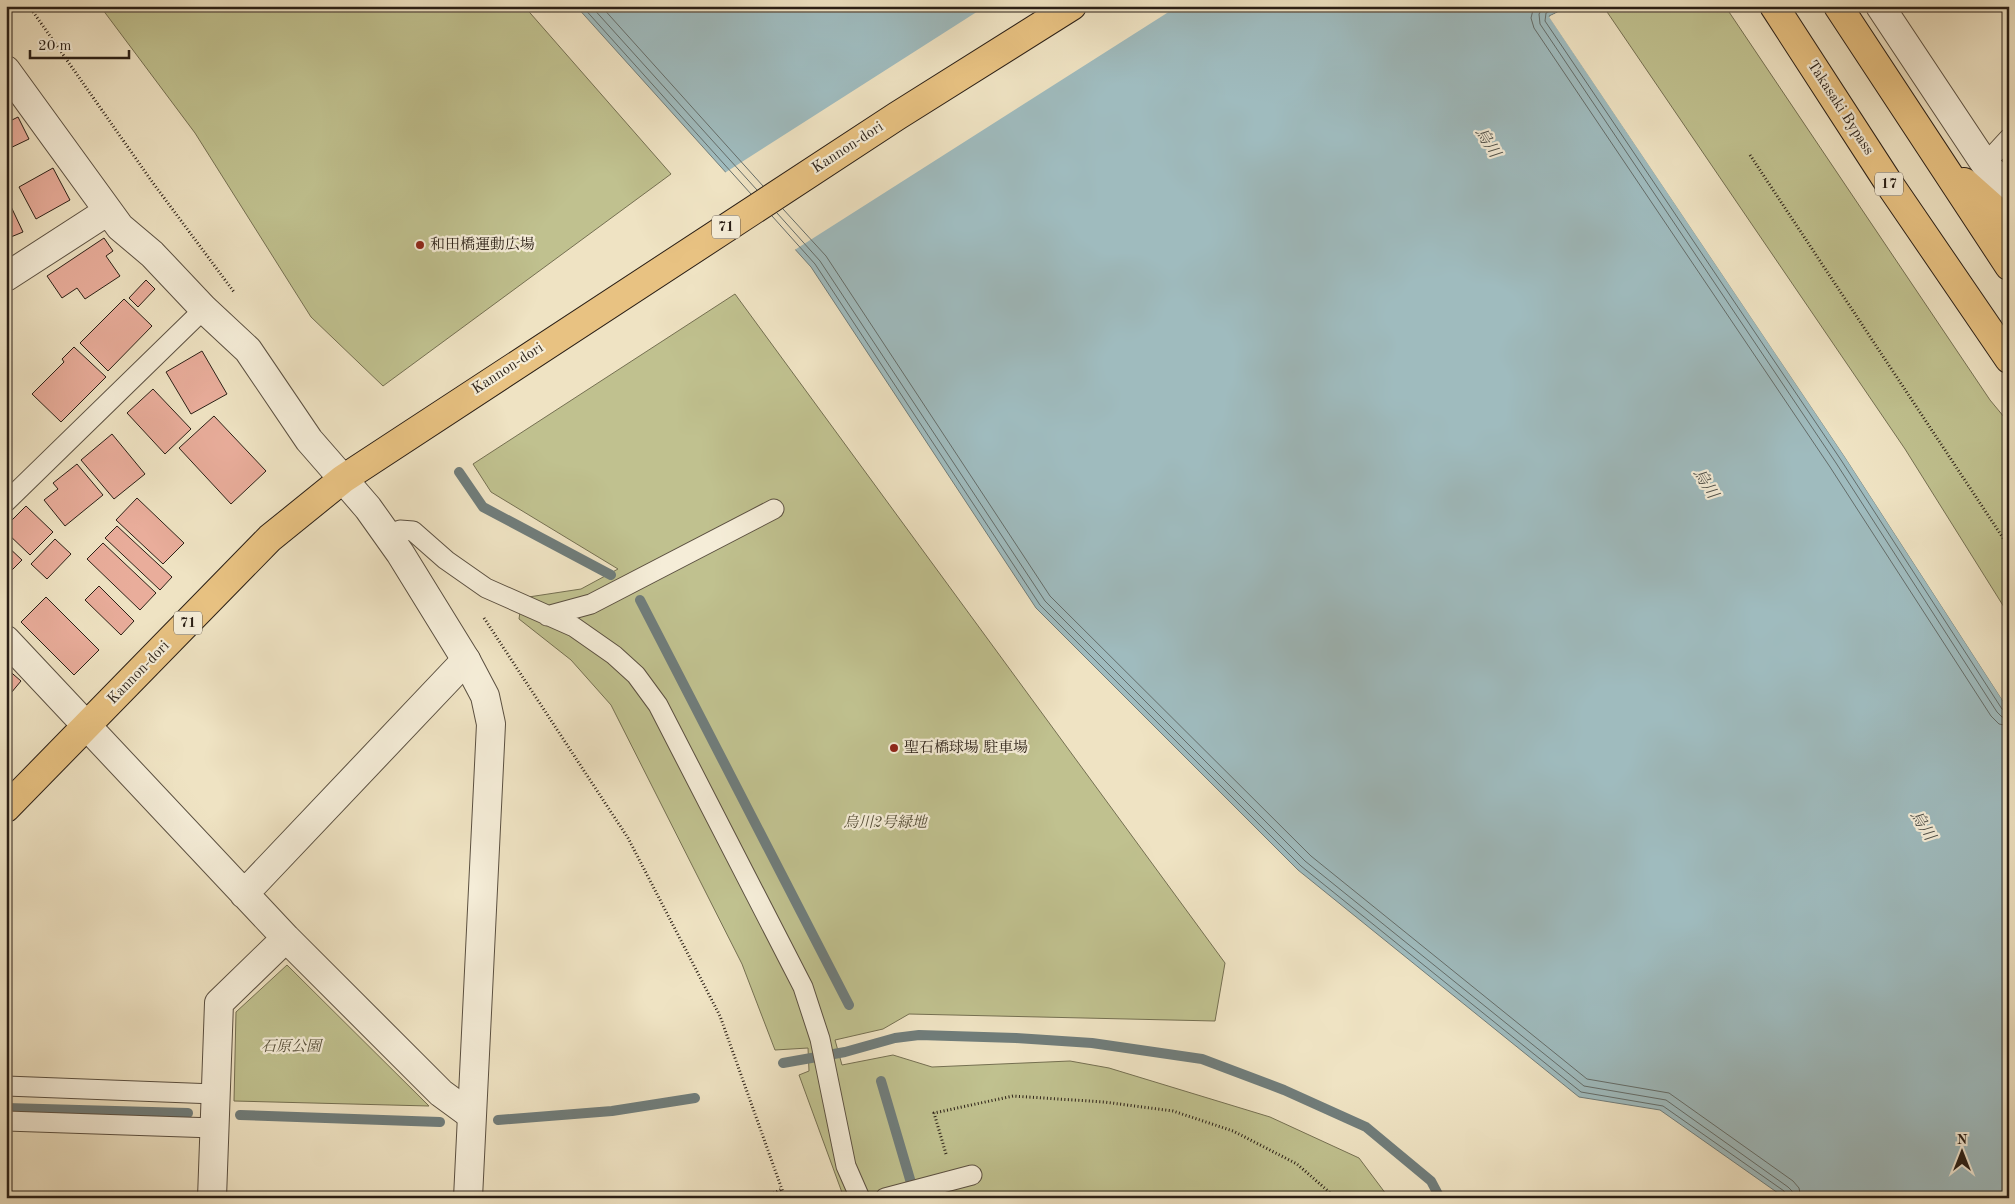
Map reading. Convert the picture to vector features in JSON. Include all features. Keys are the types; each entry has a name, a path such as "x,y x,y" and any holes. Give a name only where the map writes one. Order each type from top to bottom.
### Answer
{"main road":[{"name":"Kannon-dori","path":"6,808 270,538 343,479 897,116 1072,6"},
{"name":"Takasaki Bypass","path":"1774,6 1890,185 2009,359"},
{"path":"1838,6 2009,266"},
{"path":"1939,160 2009,222"}],"street":[{"path":"1880,6 1985,164 2009,189"},
{"path":"6,70 120,227 152,254 204,309 248,350 309,440 368,508 400,554 466,660 486,696 491,724 470,1115 468,1198"},
{"path":"6,277 108,211"},
{"path":"6,640 286,938 441,1092 470,1115"},
{"path":"244,894 466,660"},
{"path":"212,1198 219,1003 286,938"}],"lane":[{"path":"1985,164 2009,138"},
{"path":"6,502 204,309"},
{"path":"547,616 591,604 774,509"},
{"path":"387,536 400,530 413,531 446,560 486,588 574,627 614,655 636,675 658,705 803,987 820,1039 846,1166 860,1198"},
{"path":"6,1086 215,1094"},
{"path":"6,1121 214,1128"},
{"path":"885,1198 972,1175"}],"path":[{"path":"29,6 153,183 234,292"},
{"path":"1750,155 2009,546"},
{"path":"480,612 628,838 720,1016 785,1198"},
{"path":"934,1113 1013,1096 1104,1102 1173,1111 1233,1131 1297,1164 1336,1198"},
{"path":"764,1198 782,1189"}],"green space":[{"name":"和田橋運動広場","path":"100,6 524,6 671,174 383,386 311,317 195,133"},
{"path":"1603,6 1725,6 1990,400 2009,423 2009,615 1905,449"},
{"name":"烏川2号緑地","path":"735,294 1225,963 1215,1021 909,1014 883,1029 835,1040 842,1065 893,1055 932,1067 1070,1061 1109,1068 1270,1117 1359,1158 1389,1198 844,1198 799,1075 809,1071 808,1048 775,1050 742,964 611,705 571,660 519,619 522,598 581,589 618,569 491,492 473,464"},
{"name":"石原公園","path":"287,965 429,1106 234,1101 236,1012"}],"water":[{"name":"烏川","path":"576,6 1570,6 1549,16 1845,457 2009,710 2009,1198 1785,1198 1660,1110 1579,1097 1298,870 1036,608 811,267"}],"pier":[{"path":"986,6 1178,6 793,251 723,174"},
{"path":"1573,6 1553,18 1847,456 2009,705 2009,710 1845,457 1549,17"}],"building":[{"path":"18,117 29,139 6,150 6,123"},
{"path":"53,168 70,200 36,219 19,187"},
{"path":"6,196 23,232 6,239"},
{"path":"104,238 113,251 106,256 120,276 85,299 77,288 62,298 47,276"},
{"path":"146,280 155,289 138,307 129,298"},
{"path":"124,299 152,326 108,371 80,343"},
{"path":"74,347 106,377 61,422 32,394 64,362 62,359"},
{"path":"202,351 227,394 191,414 166,372"},
{"path":"153,389 191,429 165,454 127,413"},
{"path":"214,416 266,471 231,504 179,448"},
{"path":"112,434 145,474 114,499 81,460"},
{"path":"77,464 103,495 65,526 44,500 58,489 53,483"},
{"path":"137,498 184,543 163,564 116,520"},
{"path":"26,506 53,532 30,555 6,532 6,526"},
{"path":"117,526 172,577 160,590 105,538"},
{"path":"55,539 71,554 47,579 31,564"},
{"path":"103,543 156,593 140,610 87,559"},
{"path":"6,545 22,560 6,576"},
{"path":"99,586 134,621 121,635 85,600"},
{"path":"46,597 99,650 74,675 21,622"},
{"path":"6,668 21,681 6,699"}],"waterway":[{"path":"459,472 483,507 611,575"},
{"path":"640,600 849,1005"},
{"path":"783,1063 845,1052 895,1038 919,1035 1092,1043 1202,1059 1284,1090 1366,1127 1431,1181 1440,1198"},
{"path":"881,1081 914,1193"},
{"path":"498,1120 612,1111 695,1098"},
{"path":"6,1108 188,1113"},
{"path":"240,1115 440,1122"}],"place":[{"name":"和田橋運動広場","path":"420,245"},
{"name":"聖石橋球場 駐車場","path":"894,748"}]}
